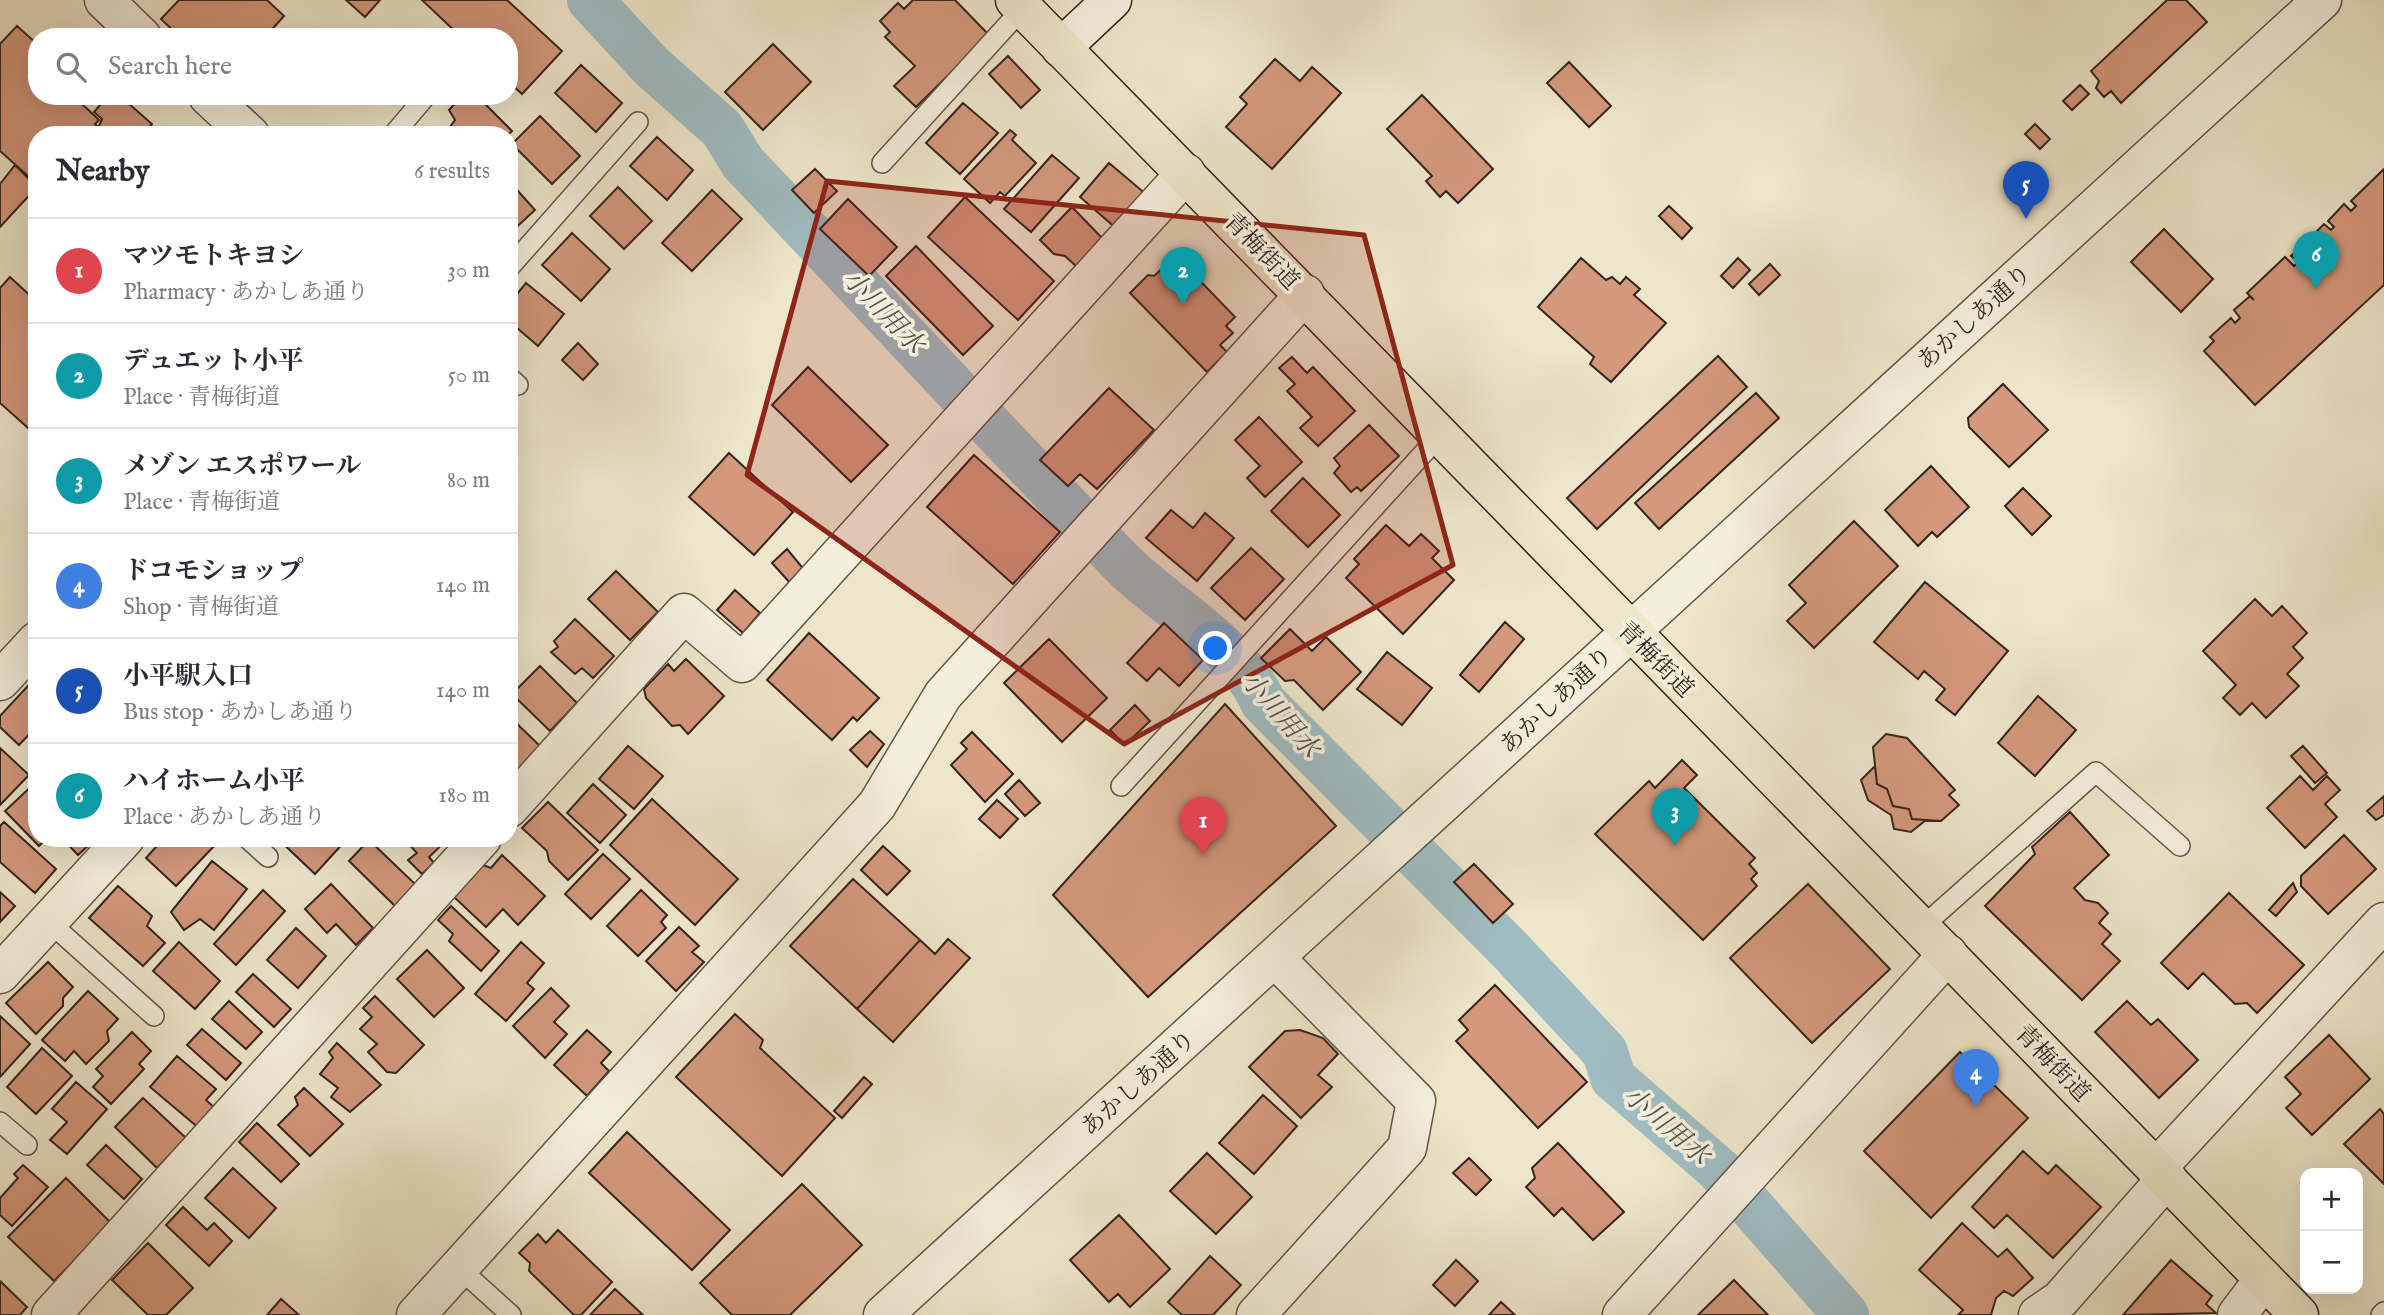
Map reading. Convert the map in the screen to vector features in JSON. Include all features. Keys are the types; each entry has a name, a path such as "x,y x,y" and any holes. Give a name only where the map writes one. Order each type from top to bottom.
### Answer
{"main road":[{"name":"青梅街道","path":"1019,4 1305,294 1629,632 2299,1315"}],"street":[{"path":"1061,48 1112,0"},
{"name":"あかしあ通り","path":"883,1315 2322,0"},
{"path":"218,105 240,126"},
{"path":"518,797 684,613 742,663 1186,173"},
{"path":"416,1315 877,806 943,695 1305,294"},
{"path":"0,681 28,651"},
{"path":"0,974 117,847"},
{"path":"51,1315 474,847"},
{"path":"2038,1315 2060,1300 2161,1174 2384,922"},
{"path":"1622,1315 1732,1192 1935,941"},
{"path":"1256,1315 1407,1149 1416,1101 1275,958"},
{"path":"2237,1315 2264,1279"}],"lane":[{"path":"882,163 1019,4"},
{"path":"401,126 418,105"},
{"path":"518,258 638,122"},
{"path":"1121,786 1440,435"},
{"path":"1935,941 2096,772 2180,846"},
{"path":"257,847 268,857"},
{"path":"48,921 154,1016"},
{"path":"0,1122 27,1145"},
{"path":"459,1268 511,1315"}],"highlighted area":[{"path":"827,181 1364,235 1453,565 1124,744 747,475"}],"building":[{"path":"179,0 267,0 284,16 273,28 170,28 161,19"},
{"path":"346,0 380,0 365,17"},
{"path":"422,0 507,0 562,51 522,94 518,90 518,28 452,28"},
{"path":"913,0 955,0 989,35 916,107 894,86 915,66 885,37 890,32 880,21 898,3 904,9"},
{"path":"2167,0 2186,0 2207,22 2121,103 2111,91 2104,97 2096,88 2099,81 2091,71"},
{"path":"17,26 28,36 28,105 83,105 99,120 95,124 97,126 28,126 28,176 0,151 0,44"},
{"path":"773,44 811,82 763,130 725,92"},
{"path":"1008,56 1040,90 1021,108 989,74"},
{"path":"1275,59 1300,81 1312,67 1341,93 1272,169 1226,127 1247,104 1240,97"},
{"path":"1569,62 1611,106 1589,127 1547,83"},
{"path":"581,65 622,103 596,132 555,93"},
{"path":"2080,85 2089,94 2072,110 2063,101"},
{"path":"1422,95 1493,169 1458,203 1446,191 1440,197 1426,181 1432,176 1387,129"},
{"path":"963,103 998,133 960,174 926,143"},
{"path":"100,105 130,105 152,124 99,126 102,119 94,112"},
{"path":"454,105 486,105 507,126 451,126 455,120 449,110"},
{"path":"540,116 580,156 552,184 518,150 518,138"},
{"path":"2035,124 2050,139 2040,149 2025,134"},
{"path":"1010,130 1016,135 1012,140 1036,163 1005,196 1000,192 990,203 964,179"},
{"path":"657,137 693,170 667,200 630,166"},
{"path":"1052,155 1079,178 1031,232 1004,209"},
{"path":"1109,163 1147,195 1117,229 1080,197"},
{"path":"15,165 28,178 28,197 0,227 0,184"},
{"path":"815,169 837,191 814,213 792,190"},
{"path":"2384,169 2384,285 2255,405 2204,351 2214,341 2210,337 2231,318 2235,323 2240,318 2234,310 2250,296 2247,293 2285,257 2294,266 2298,262 2291,256 2302,245 2309,252 2318,243 2312,236 2324,224 2331,230 2334,227 2328,221 2344,204 2351,211 2356,206 2351,201"},
{"path":"618,187 652,221 624,249 590,216"},
{"path":"712,190 742,219 692,271 662,243"},
{"path":"518,191 535,210 518,226"},
{"path":"965,197 1054,281 1018,320 928,237"},
{"path":"848,199 897,247 869,276 820,229"},
{"path":"1669,206 1692,228 1682,239 1659,216"},
{"path":"1072,207 1103,239 1076,266 1065,256 1054,254 1040,240"},
{"path":"2164,229 2213,279 2181,312 2131,262"},
{"path":"572,233 610,269 581,301 542,265"},
{"path":"916,246 993,326 963,355 886,276"},
{"path":"1581,258 1606,280 1612,277 1620,284 1626,277 1640,289 1634,295 1666,323 1611,382 1590,364 1594,357 1538,307"},
{"path":"1738,258 1750,270 1733,288 1721,276"},
{"path":"1181,261 1235,317 1226,326 1233,333 1220,345 1227,352 1207,372 1130,293 1148,275 1154,276 1167,264 1172,270"},
{"path":"1770,264 1780,275 1759,295 1749,284"},
{"path":"10,277 28,294 28,428 0,403 0,288"},
{"path":"526,283 564,314 538,346 518,329 518,293"},
{"path":"578,343 598,364 583,380 562,360"},
{"path":"1718,356 1747,387 1597,529 1567,498"},
{"path":"1292,357 1307,373 1313,367 1355,411 1318,446 1300,428 1312,417 1287,391 1295,384 1279,368"},
{"path":"808,367 888,445 851,482 772,405"},
{"path":"2003,384 2048,430 2009,467 1969,427 1968,418"},
{"path":"1109,388 1154,430 1097,489 1080,474 1068,486 1040,460"},
{"path":"1756,393 1779,418 1659,529 1635,503"},
{"path":"1259,417 1302,462 1265,497 1247,478 1260,466 1235,440"},
{"path":"1369,425 1399,456 1361,491 1357,487 1351,492 1334,473 1340,466 1334,458"},
{"path":"729,453 793,512 754,555 689,497"},
{"path":"974,455 1060,532 1013,584 927,507"},
{"path":"1931,466 1969,507 1937,537 1932,532 1918,546 1885,510"},
{"path":"1303,478 1340,515 1308,547 1271,511"},
{"path":"2023,488 2051,516 2032,535 2005,506"},
{"path":"1171,510 1193,528 1205,513 1234,538 1197,581 1146,538"},
{"path":"1854,521 1898,566 1814,648 1787,621 1806,603 1789,585"},
{"path":"1386,525 1409,546 1421,534 1439,551 1432,558 1454,580 1403,634 1346,578 1359,564 1354,559"},
{"path":"1251,548 1284,579 1245,620 1211,588"},
{"path":"787,549 806,572 792,585 772,563"},
{"path":"616,571 658,612 630,640 588,599"},
{"path":"1925,582 2008,651 1955,715 1936,700 1945,689 1924,671 1918,679 1874,642"},
{"path":"735,590 760,613 743,633 717,610"},
{"path":"2255,599 2272,616 2282,606 2307,633 2293,647 2303,658 2287,674 2299,686 2266,718 2252,703 2240,715 2223,698 2236,685 2203,651"},
{"path":"575,619 614,656 593,678 582,668 575,674 551,652 558,647 554,641"},
{"path":"1505,622 1524,639 1479,692 1460,675"},
{"path":"1164,623 1203,660 1179,686 1159,668 1147,681 1127,663"},
{"path":"1290,629 1312,651 1326,637 1361,672 1323,710 1294,680 1285,681 1261,658"},
{"path":"809,633 879,698 857,721 853,717 832,740 767,680"},
{"path":"1049,639 1107,698 1062,742 1004,683"},
{"path":"1387,652 1432,688 1402,725 1357,689"},
{"path":"686,659 724,696 688,734 680,725 672,726 646,698 644,689 668,664 674,671"},
{"path":"540,666 577,703 550,731 518,700 518,688"},
{"path":"28,686 28,736 19,745 0,727 0,716"},
{"path":"2038,696 2076,730 2035,776 1998,743"},
{"path":"1225,704 1336,826 1148,997 1053,895"},
{"path":"1135,705 1150,721 1125,745 1110,730"},
{"path":"518,725 542,748 518,771"},
{"path":"870,731 884,744 867,767 850,750"},
{"path":"972,732 1013,774 985,802 951,765 967,749 961,743"},
{"path":"1886,734 1907,738 1955,790 1949,795 1959,805 1941,821 1912,819 1909,809 1893,806 1887,789 1877,784 1873,747"},
{"path":"628,746 663,776 634,809 599,779"},
{"path":"2303,746 2327,773 2315,783 2291,756"},
{"path":"0,748 28,776 0,805"},
{"path":"1682,760 1697,775 1684,788 1755,858 1749,864 1757,873 1751,879 1757,886 1703,940 1595,834 1649,781 1655,788"},
{"path":"1875,766 1877,784 1887,789 1893,806 1909,809 1912,819 1926,820 1911,832 1894,829 1891,815 1868,800 1861,780"},
{"path":"2300,776 2313,790 2327,776 2340,790 2325,804 2337,817 2305,848 2267,808"},
{"path":"1019,780 1040,803 1025,816 1005,794"},
{"path":"593,784 626,815 600,843 567,813"},
{"path":"28,789 28,835 5,811"},
{"path":"2384,796 2384,815 2376,820 2367,811"},
{"path":"652,799 738,879 695,925 610,845"},
{"path":"997,800 1018,819 1000,838 979,819"},
{"path":"548,802 598,850 568,880 549,861 547,851 522,828"},
{"path":"2070,812 2109,855 2074,888 2085,900 2098,903 2108,913 2099,923 2111,934 2102,944 2120,961 2082,1000 1985,906 2035,854 2032,847"},
{"path":"4,822 28,844 28,847 32,847 56,869 35,893 0,862 0,826"},
{"path":"2344,835 2376,869 2328,914 2301,886 2301,876"},
{"path":"883,846 910,871 887,895 861,870"},
{"path":"70,847 87,847 78,855"},
{"path":"156,847 213,847 176,886 146,858"},
{"path":"286,847 340,847 315,874"},
{"path":"362,847 376,847 416,885 395,906 349,861"},
{"path":"411,847 440,847 429,857 434,863 422,874 408,860 417,853"},
{"path":"603,854 630,879 591,919 565,894"},
{"path":"502,855 545,896 518,925 503,909 486,927 454,897 483,865 491,868"},
{"path":"212,861 247,889 214,930 200,919 184,930 171,912"},
{"path":"1474,864 1513,904 1493,923 1454,882"},
{"path":"853,879 920,940 857,1009 790,946"},
{"path":"2293,883 2297,892 2276,916 2269,910"},
{"path":"331,884 373,928 356,945 336,924 327,933 305,909"},
{"path":"1808,884 1890,969 1812,1043 1730,958"},
{"path":"118,886 152,916 147,926 165,943 143,966 89,918"},
{"path":"263,890 285,911 236,965 214,944"},
{"path":"641,890 667,915 661,922 666,928 638,956 607,926"},
{"path":"0,892 15,906 0,922"},
{"path":"2229,893 2304,965 2257,1013 2247,1003 2235,1004 2203,973 2188,989 2161,963"},
{"path":"451,906 499,951 481,971 449,941 453,934 438,920"},
{"path":"679,927 699,946 692,952 704,962 676,991 646,961"},
{"path":"296,928 326,956 298,988 267,960"},
{"path":"948,939 970,958 893,1042 857,1009 920,940 935,954"},
{"path":"179,942 220,981 195,1009 153,971"},
{"path":"521,942 544,963 527,983 534,989 506,1021 475,994"},
{"path":"427,950 464,988 434,1017 397,979"},
{"path":"48,962 73,987 63,998 63,1006 36,1034 6,1003"},
{"path":"253,974 291,1009 274,1027 236,992"},
{"path":"1495,985 1587,1082 1538,1128 1456,1041 1468,1030 1459,1020"},
{"path":"551,988 569,1006 554,1022 567,1034 545,1058 513,1026"},
{"path":"88,991 118,1019 107,1031 109,1041 86,1064 74,1051 65,1061 42,1040"},
{"path":"375,996 424,1045 396,1073 387,1072 368,1052 377,1044 360,1029 372,1017 363,1008"},
{"path":"229,1001 262,1032 246,1049 212,1019"},
{"path":"2127,1001 2151,1025 2158,1019 2198,1060 2159,1098 2095,1032"},
{"path":"735,1014 763,1040 760,1048 835,1118 782,1176 676,1077"},
{"path":"0,1016 30,1044 0,1077"},
{"path":"202,1029 241,1063 226,1080 187,1045"},
{"path":"587,1030 611,1052 601,1063 609,1071 587,1096 554,1065"},
{"path":"1300,1030 1323,1038 1338,1054 1318,1075 1332,1087 1301,1118 1249,1067 1285,1031"},
{"path":"132,1032 151,1051 139,1064 144,1069 111,1104 93,1087 103,1076 96,1069"},
{"path":"2329,1035 2370,1079 2312,1135 2286,1108 2301,1094 2285,1077"},
{"path":"337,1043 381,1085 350,1112 331,1097 338,1088 320,1074 333,1058 329,1052"},
{"path":"42,1048 72,1076 36,1114 7,1087"},
{"path":"1960,1052 2028,1118 1931,1218 1864,1151"},
{"path":"177,1056 216,1089 206,1100 217,1110 200,1129 150,1087"},
{"path":"864,1077 872,1084 842,1118 834,1111"},
{"path":"76,1082 107,1109 67,1154 50,1140 67,1122 52,1109"},
{"path":"304,1088 343,1124 310,1156 278,1125 298,1105 295,1097"},
{"path":"1263,1095 1297,1126 1254,1174 1219,1143"},
{"path":"143,1098 186,1138 157,1168 115,1127"},
{"path":"2380,1109 2384,1114 2384,1184 2344,1144"},
{"path":"257,1123 299,1164 281,1182 239,1142"},
{"path":"627,1132 730,1230 692,1270 589,1173"},
{"path":"1558,1143 1624,1212 1593,1240 1562,1208 1554,1216 1526,1187 1535,1178 1532,1168"},
{"path":"106,1145 142,1179 124,1199 87,1165"},
{"path":"2023,1151 2048,1174 2056,1165 2101,1207 2053,1258 2007,1215 1994,1228 1972,1207"},
{"path":"1207,1153 1252,1197 1216,1234 1170,1191"},
{"path":"1469,1158 1491,1180 1476,1195 1453,1173"},
{"path":"23,1165 48,1187 12,1226 0,1215 0,1198 18,1178 14,1174"},
{"path":"233,1168 276,1208 249,1238 205,1198"},
{"path":"66,1178 111,1223 54,1281 8,1237"},
{"path":"802,1184 862,1245 790,1315 732,1315 700,1283"},
{"path":"183,1207 207,1230 214,1223 232,1241 209,1266 166,1225"},
{"path":"1119,1215 1170,1269 1130,1307 1118,1294 1109,1302 1070,1260"},
{"path":"1962,1223 1998,1257 2007,1249 2033,1278 2013,1296 2004,1291 1996,1298 1991,1315 1958,1315 1963,1310 1919,1270"},
{"path":"558,1230 612,1282 581,1315 574,1315 529,1271 530,1263 519,1253 538,1234 546,1243"},
{"path":"148,1243 193,1288 166,1315 148,1315 112,1280"},
{"path":"1210,1256 1241,1285 1213,1315 1182,1315 1168,1302"},
{"path":"1456,1260 1478,1281 1455,1306 1433,1285"},
{"path":"2171,1260 2212,1296 2206,1304 2216,1313 2123,1315"},
{"path":"1734,1280 1768,1315 1698,1315"},
{"path":"0,1281 27,1307 20,1315 0,1315"},
{"path":"615,1289 643,1315 590,1315"},
{"path":"281,1299 299,1315 267,1315"},
{"path":"1501,1302 1515,1315 1489,1315"}],"waterway":[{"name":"小川用水","path":"590,0 651,66 722,129 743,163 1125,566 1220,645 1252,682 1263,702 1509,949 1605,1052 1613,1078 1719,1170 1846,1315"}],"place":[{"name":"小平駅入口","path":"2026,219"},
{"name":"ハイホーム小平","path":"2316,289"},
{"name":"デュエット小平","path":"1183,305"},
{"name":"メゾン エスポワール","path":"1675,846"},
{"name":"マツモトキヨシ","path":"1203,855"},
{"name":"ドコモショップ","path":"1976,1107"}]}
